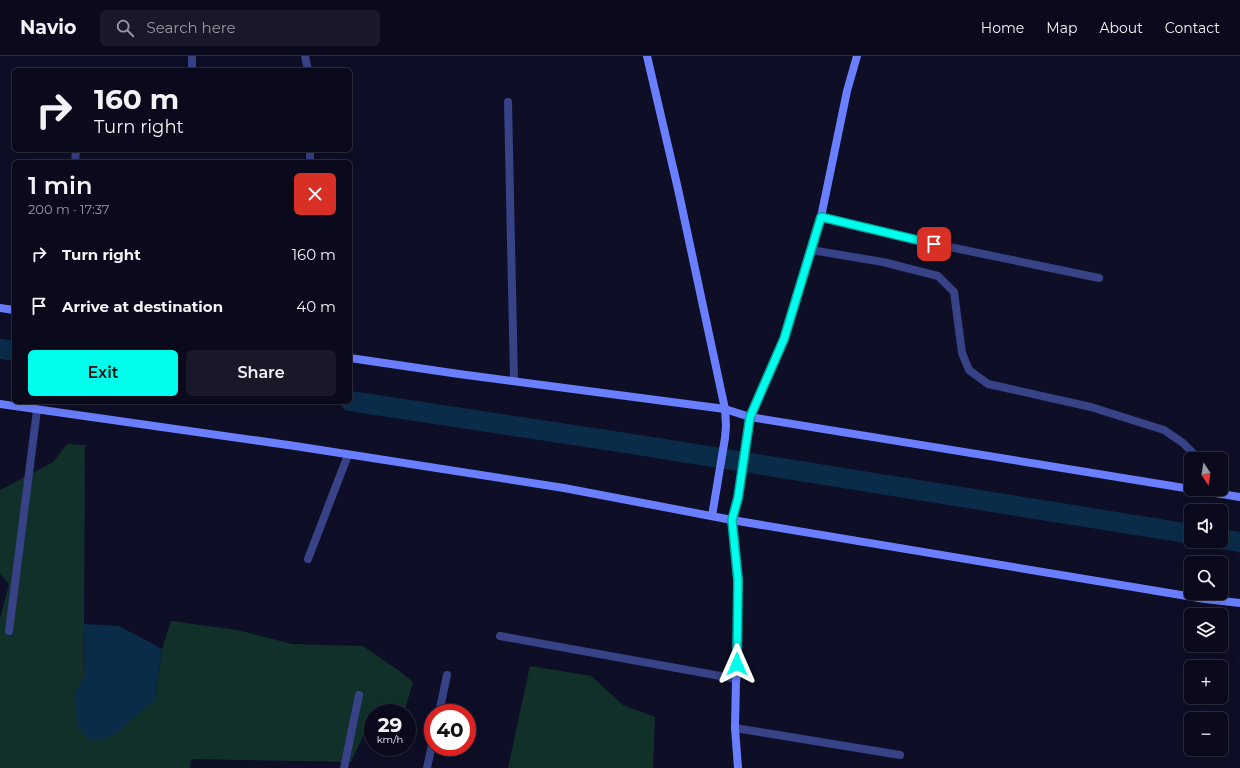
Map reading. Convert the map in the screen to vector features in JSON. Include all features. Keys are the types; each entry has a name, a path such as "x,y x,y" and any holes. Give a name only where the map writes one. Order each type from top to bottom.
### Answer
{"street":[{"path":"192,56 192,68"},
{"path":"305,56 308,68"},
{"path":"647,56 725,409 726,438 712,516"},
{"path":"738,768 735,728 738,580 732,520 738,498 750,417 784,339 821,217 847,91 857,56"},
{"path":"508,102 514,381"},
{"path":"821,217 934,244 1099,278"},
{"path":"811,250 883,262 938,276 954,292 962,353 969,370 988,384 1091,407 1164,430 1184,442 1193,452"},
{"path":"0,308 12,310"},
{"path":"352,358 725,409 750,417 1184,487"},
{"path":"0,404 295,446 564,488 732,520 1197,598 1240,603"},
{"path":"10,631 37,410"},
{"path":"308,559 348,455"},
{"path":"1228,495 1240,497"},
{"path":"500,636 737,679"},
{"path":"441,704 447,675"},
{"path":"344,768 359,695"},
{"path":"735,728 900,755"},
{"path":"427,768 430,756"}],"green space":[{"path":"67,444 85,445 85,676 75,693 155,699 162,649 171,621 237,630 292,644 363,646 413,682 407,704 364,704 364,734 351,762 191,759 190,768 0,768 0,618 9,584 0,574 0,490 53,462"},
{"path":"530,666 591,676 623,705 655,717 653,768 508,768"}],"water":[{"path":"84,624 119,626 162,649 155,699 113,736 90,741 78,725 75,693 85,676"}],"waterway":[{"path":"0,349 12,351"},
{"path":"352,401 626,443 1184,533"},
{"path":"1228,540 1240,542"}],"route":[{"path":"737,664 738,580 732,520 738,498 750,417 784,339 821,217 934,244"}]}
